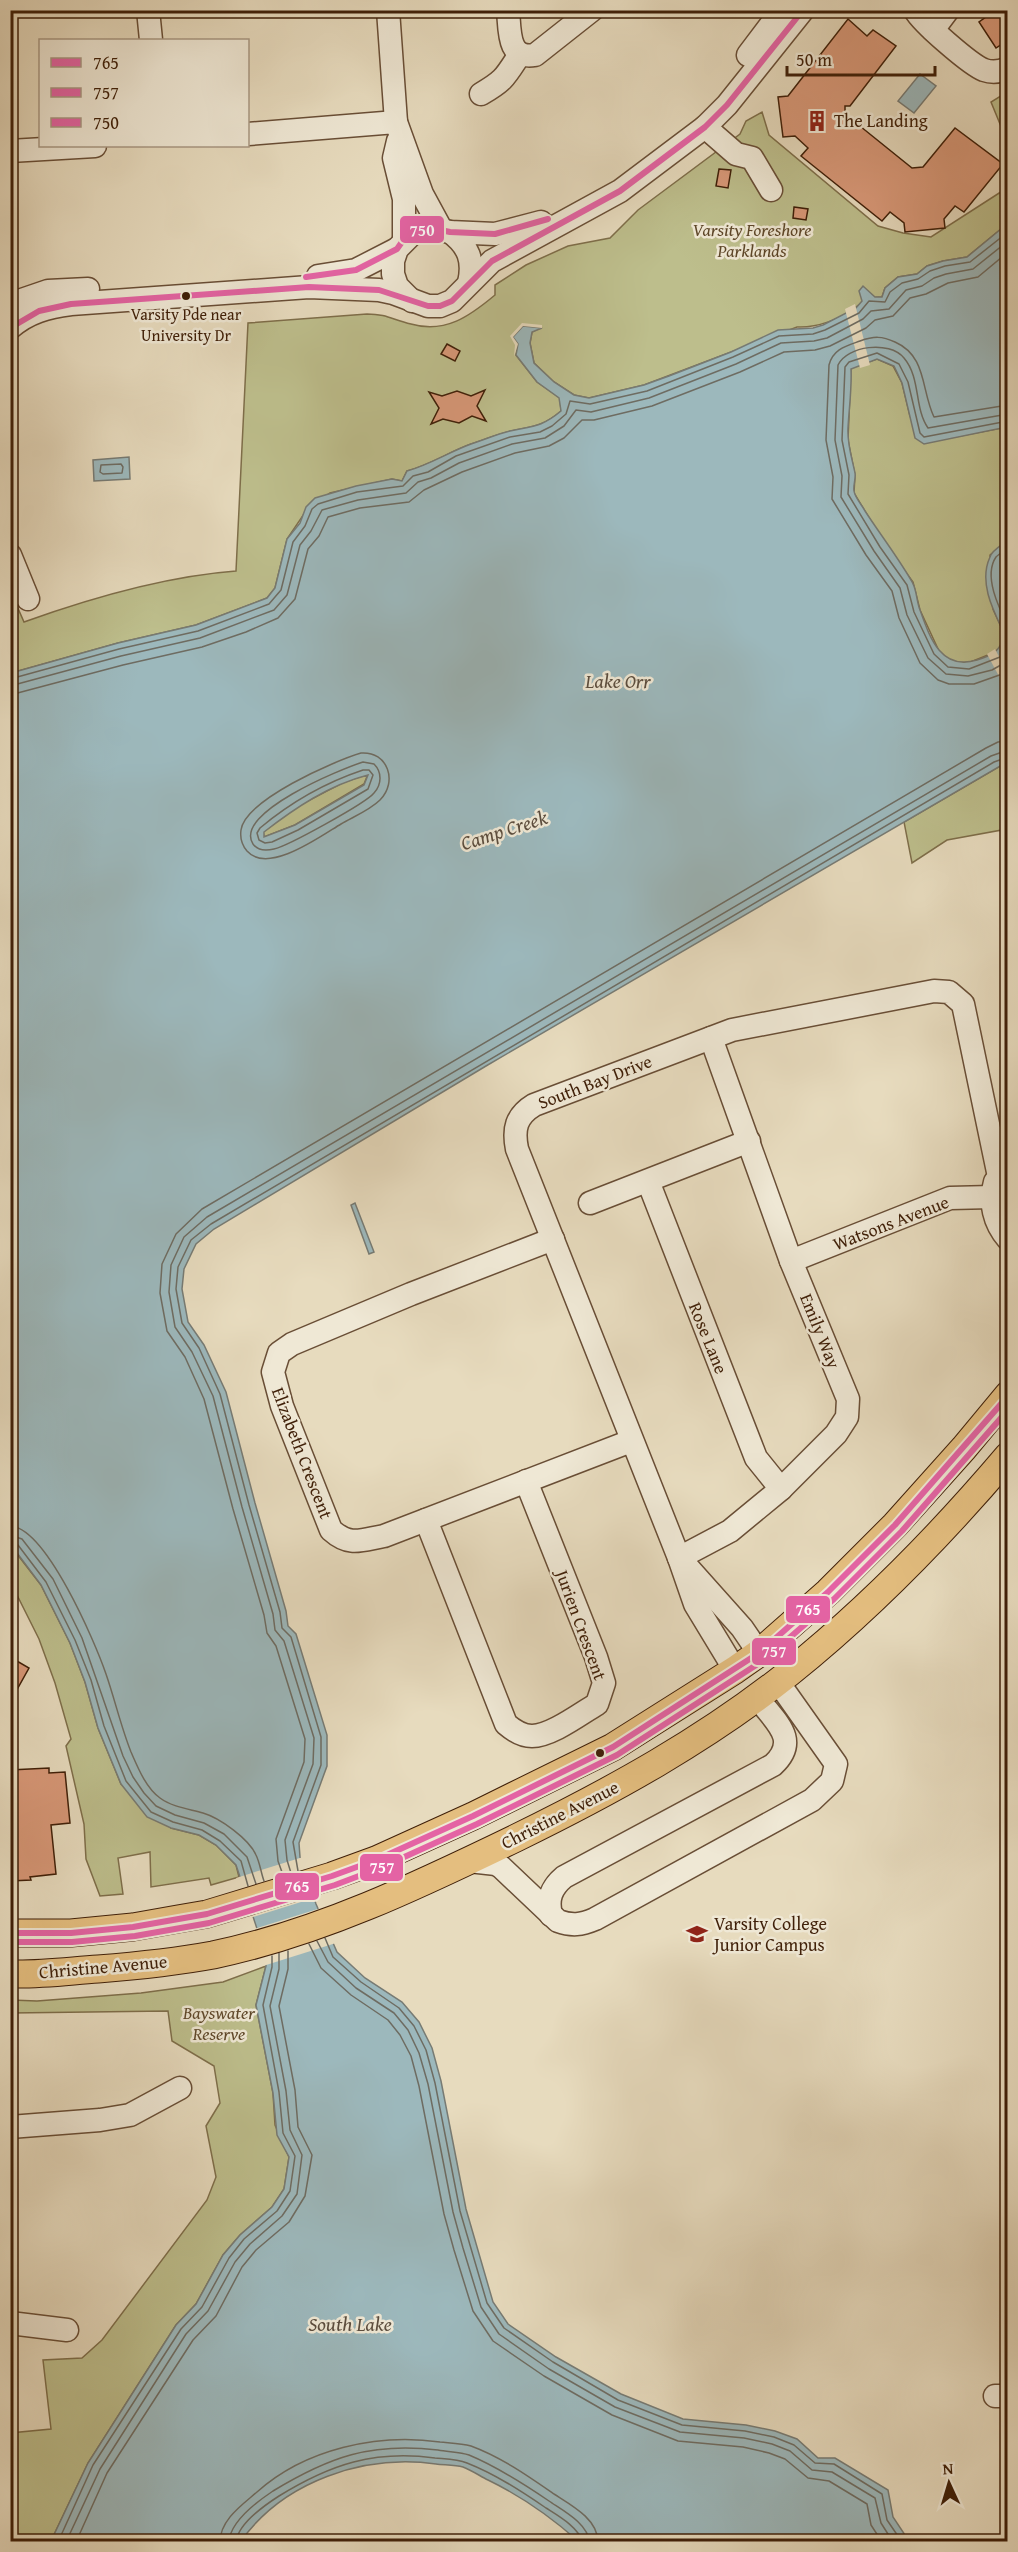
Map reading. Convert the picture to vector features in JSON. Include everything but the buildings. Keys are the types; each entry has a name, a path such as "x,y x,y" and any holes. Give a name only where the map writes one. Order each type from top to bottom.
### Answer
{"main road":[{"name":"Christine Avenue","path":"10,1933 71,1933 133,1927 228,1908 376,1860 580,1765 678,1708 759,1653 828,1592 895,1525 1008,1395"},
{"name":"Christine Avenue","path":"10,1974 39,1974 151,1964 241,1948 344,1916 469,1861 616,1788 704,1735 767,1690 834,1636 911,1564 1008,1456"},
{"path":"759,1653 767,1690"},
{"path":"735,1671 767,1690"}],"street":[{"path":"148,10 151,39"},
{"path":"388,10 398,128 394,158 404,199 401,244 393,261 395,280 405,296 416,303"},
{"path":"508,10 510,39 513,48 520,54 535,55 583,13"},
{"path":"10,304 48,291 137,289 344,273 356,270 421,230 487,234 515,230 557,216 592,197 646,160 700,114 732,79 782,10"},
{"path":"766,33 777,28 792,10"},
{"path":"10,328 29,315 49,307 309,287 366,288 393,293 428,306 440,306 452,302 462,294 482,269 504,253 620,191 660,164 705,127 727,105 803,10"},
{"path":"895,10 922,19 983,70 994,72 1008,68"},
{"path":"922,19 948,10"},
{"path":"481,94 499,84 507,76 520,54"},
{"path":"705,127 736,153 752,158 771,190"},
{"path":"249,134 398,128"},
{"path":"398,128 422,194 446,231 467,249 471,260 469,283"},
{"path":"10,151 78,147"},
{"path":"10,555 28,599"},
{"name":"South Bay Drive","path":"735,1671 694,1604 679,1558 517,1149 514,1137 518,1120 524,1111 534,1105 732,1030 934,991 949,992 963,1004 966,1015 999,1184 993,1210 999,1229 1008,1239"},
{"name":"Emily Way","path":"679,1558 730,1531 781,1489 836,1434 848,1417 848,1399 791,1261 711,1038"},
{"path":"590,1203 748,1141"},
{"name":"Rose Lane","path":"648,1181 756,1458 781,1489"},
{"name":"Watsons Avenue","path":"791,1261 950,1198 999,1184"},
{"name":"Elizabeth Crescent","path":"553,1239 411,1294 292,1344 279,1353 273,1372 282,1406 331,1530 341,1539 352,1542 384,1536 631,1441"},
{"name":"Jurien Crescent","path":"426,1520 506,1724 516,1732 531,1736 547,1732 597,1704 604,1683 596,1657 526,1481"},
{"name":"South Bay Drive","path":"679,1558 742,1628 759,1653"},
{"path":"469,1861 496,1864 558,1921 569,1925 580,1925 595,1919 812,1800 826,1789 836,1772 836,1764 767,1690"},
{"path":"551,1915 550,1894 556,1883 564,1877 773,1765 783,1756 786,1747 785,1734 767,1690"},
{"path":"10,2127 100,2120 130,2115 180,2088"},
{"path":"10,2323 67,2330"}],"green space":[{"path":"1007,92 1007,141 991,102"},
{"name":"Varsity Foreshore Parklands","path":"762,112 769,135 878,226 931,237 1007,188 1007,224 967,257 943,261 927,266 917,274 898,277 885,288 882,297 865,301 836,319 813,326 797,327 644,385 589,398 574,395 554,382 534,363 530,343 532,332 540,328 523,326 516,355 537,382 560,398 561,411 554,416 537,425 463,447 407,471 402,481 392,479 330,493 306,511 287,539 275,588 267,598 196,625 118,643 11,673 11,651 15,649 11,638 10,590 24,622 75,605 156,583 236,571 248,323 367,314 435,327 456,321 486,303 495,295 495,285 526,265 568,246 610,238 638,210 740,134 746,121"},
{"path":"877,359 893,366 902,383 910,416 924,443 1007,427 1007,541 990,555 993,609 1005,635 998,651 968,663 951,662 939,651 920,610 913,582 885,544 854,493 855,475 848,440 851,368"},
{"path":"1007,762 1007,829 947,840 912,863 904,822"},
{"path":"368,774 364,784 295,825 264,837 263,832 298,806 342,783"},
{"path":"10,1545 41,1585 70,1643 85,1682 98,1728 121,1784 171,1828 199,1835 216,1845 236,1865 239,1877 211,1885 209,1878 151,1887 150,1852 118,1858 123,1894 100,1896 86,1859 84,1824 66,1746 71,1739 55,1683 39,1639 11,1583"},
{"name":"Bayswater Reserve","path":"266,1966 256,2005 273,2093 275,2125 289,2157 284,2189 272,2207 240,2235 223,2255 196,2304 176,2325 88,2463 51,2541 11,2541 10,2433 51,2429 43,2360 82,2358 102,2340 207,2200 216,2177 206,2126 220,2103 214,2066 172,2041 168,2011 11,2013 11,2000 37,2001 141,1993 223,1982"}],"water":[{"path":"920,74 936,86 914,113 898,101"},
{"name":"Lake Orr","path":"1007,224 1007,427 924,444 915,438 902,383 894,366 877,359 851,369 848,440 855,473 856,496 913,583 920,610 933,641 939,650 954,661 965,662 987,656 998,649 1003,640 1005,635 989,597 986,577 991,554 1007,541 1007,762 486,1066 214,1229 196,1244 184,1269 182,1289 188,1322 204,1345 226,1392 286,1611 288,1626 296,1634 327,1735 327,1766 299,1843 300,1857 316,1904 337,1952 365,1978 402,2002 419,2022 432,2048 441,2081 466,2209 493,2302 508,2324 556,2357 621,2394 683,2419 746,2425 775,2431 797,2439 818,2458 835,2458 888,2490 893,2517 909,2541 578,2541 524,2500 466,2468 409,2462 381,2463 328,2476 279,2502 241,2541 51,2541 88,2463 176,2325 196,2304 223,2255 240,2235 272,2207 284,2189 289,2157 277,2135 273,2093 256,2005 266,1966 266,1956 236,1865 216,1845 199,1835 171,1828 147,1817 121,1784 98,1728 85,1682 70,1643 41,1585 11,1545 11,673 118,643 196,625 267,598 275,588 287,539 300,523 306,507 315,498 356,486 392,479 402,481 407,471 463,447 505,432 537,425 554,416 561,411 559,398 537,382 516,355 518,344 513,337 523,326 542,328 532,332 530,343 534,363 554,382 574,395 589,398 644,385 731,352 778,330 813,328 823,325 856,308 862,301 859,291 863,286 875,297 882,297 885,288 898,277 917,274 927,266 943,261 967,257","holes":["368,775 364,785 295,825 264,837 264,832 276,823 326,791"]},
{"path":"129,457 130,479 94,481 93,460"},
{"path":"355,1203 374,1252 369,1254 351,1205"}],"pier":[{"path":"855,304 870,365 860,368 845,309"},
{"path":"522,323 542,325 542,328 523,326 513,337 518,344 514,357 515,345 510,336"},
{"path":"995,649 1007,672 1007,691 987,654"},
{"path":"303,1857 317,1897 250,1918 236,1878"},
{"path":"321,1908 336,1943 263,1966 263,1956 254,1929"}],"transit line":[{"name":"750","path":"10,328 39,311 71,304 309,287 379,290 428,306 440,306 452,301 492,261 620,191 705,127 727,105 803,10"},
{"name":"750","path":"306,277 356,270 397,249 404,239 421,230 431,228 450,232 495,234 548,219"},
{"name":"765","path":"10,1933 71,1933 133,1927 207,1914 332,1876 376,1860 473,1816 613,1747 759,1653 828,1592 895,1525 1008,1396"},
{"name":"757","path":"10,1942 72,1942 135,1936 209,1923 335,1885 380,1868 477,1824 617,1755 764,1660 834,1599 902,1531 1008,1410"}],"place":[{"name":"The Landing","path":"817,121"},
{"name":"Varsity Pde near University Dr","path":"186,296"},
{"name":"Varsity College Junior Campus","path":"697,1934"}],"water label":[{"name":"Camp Creek","path":"504,830"},
{"name":"South Lake","path":"350,2324"}]}
